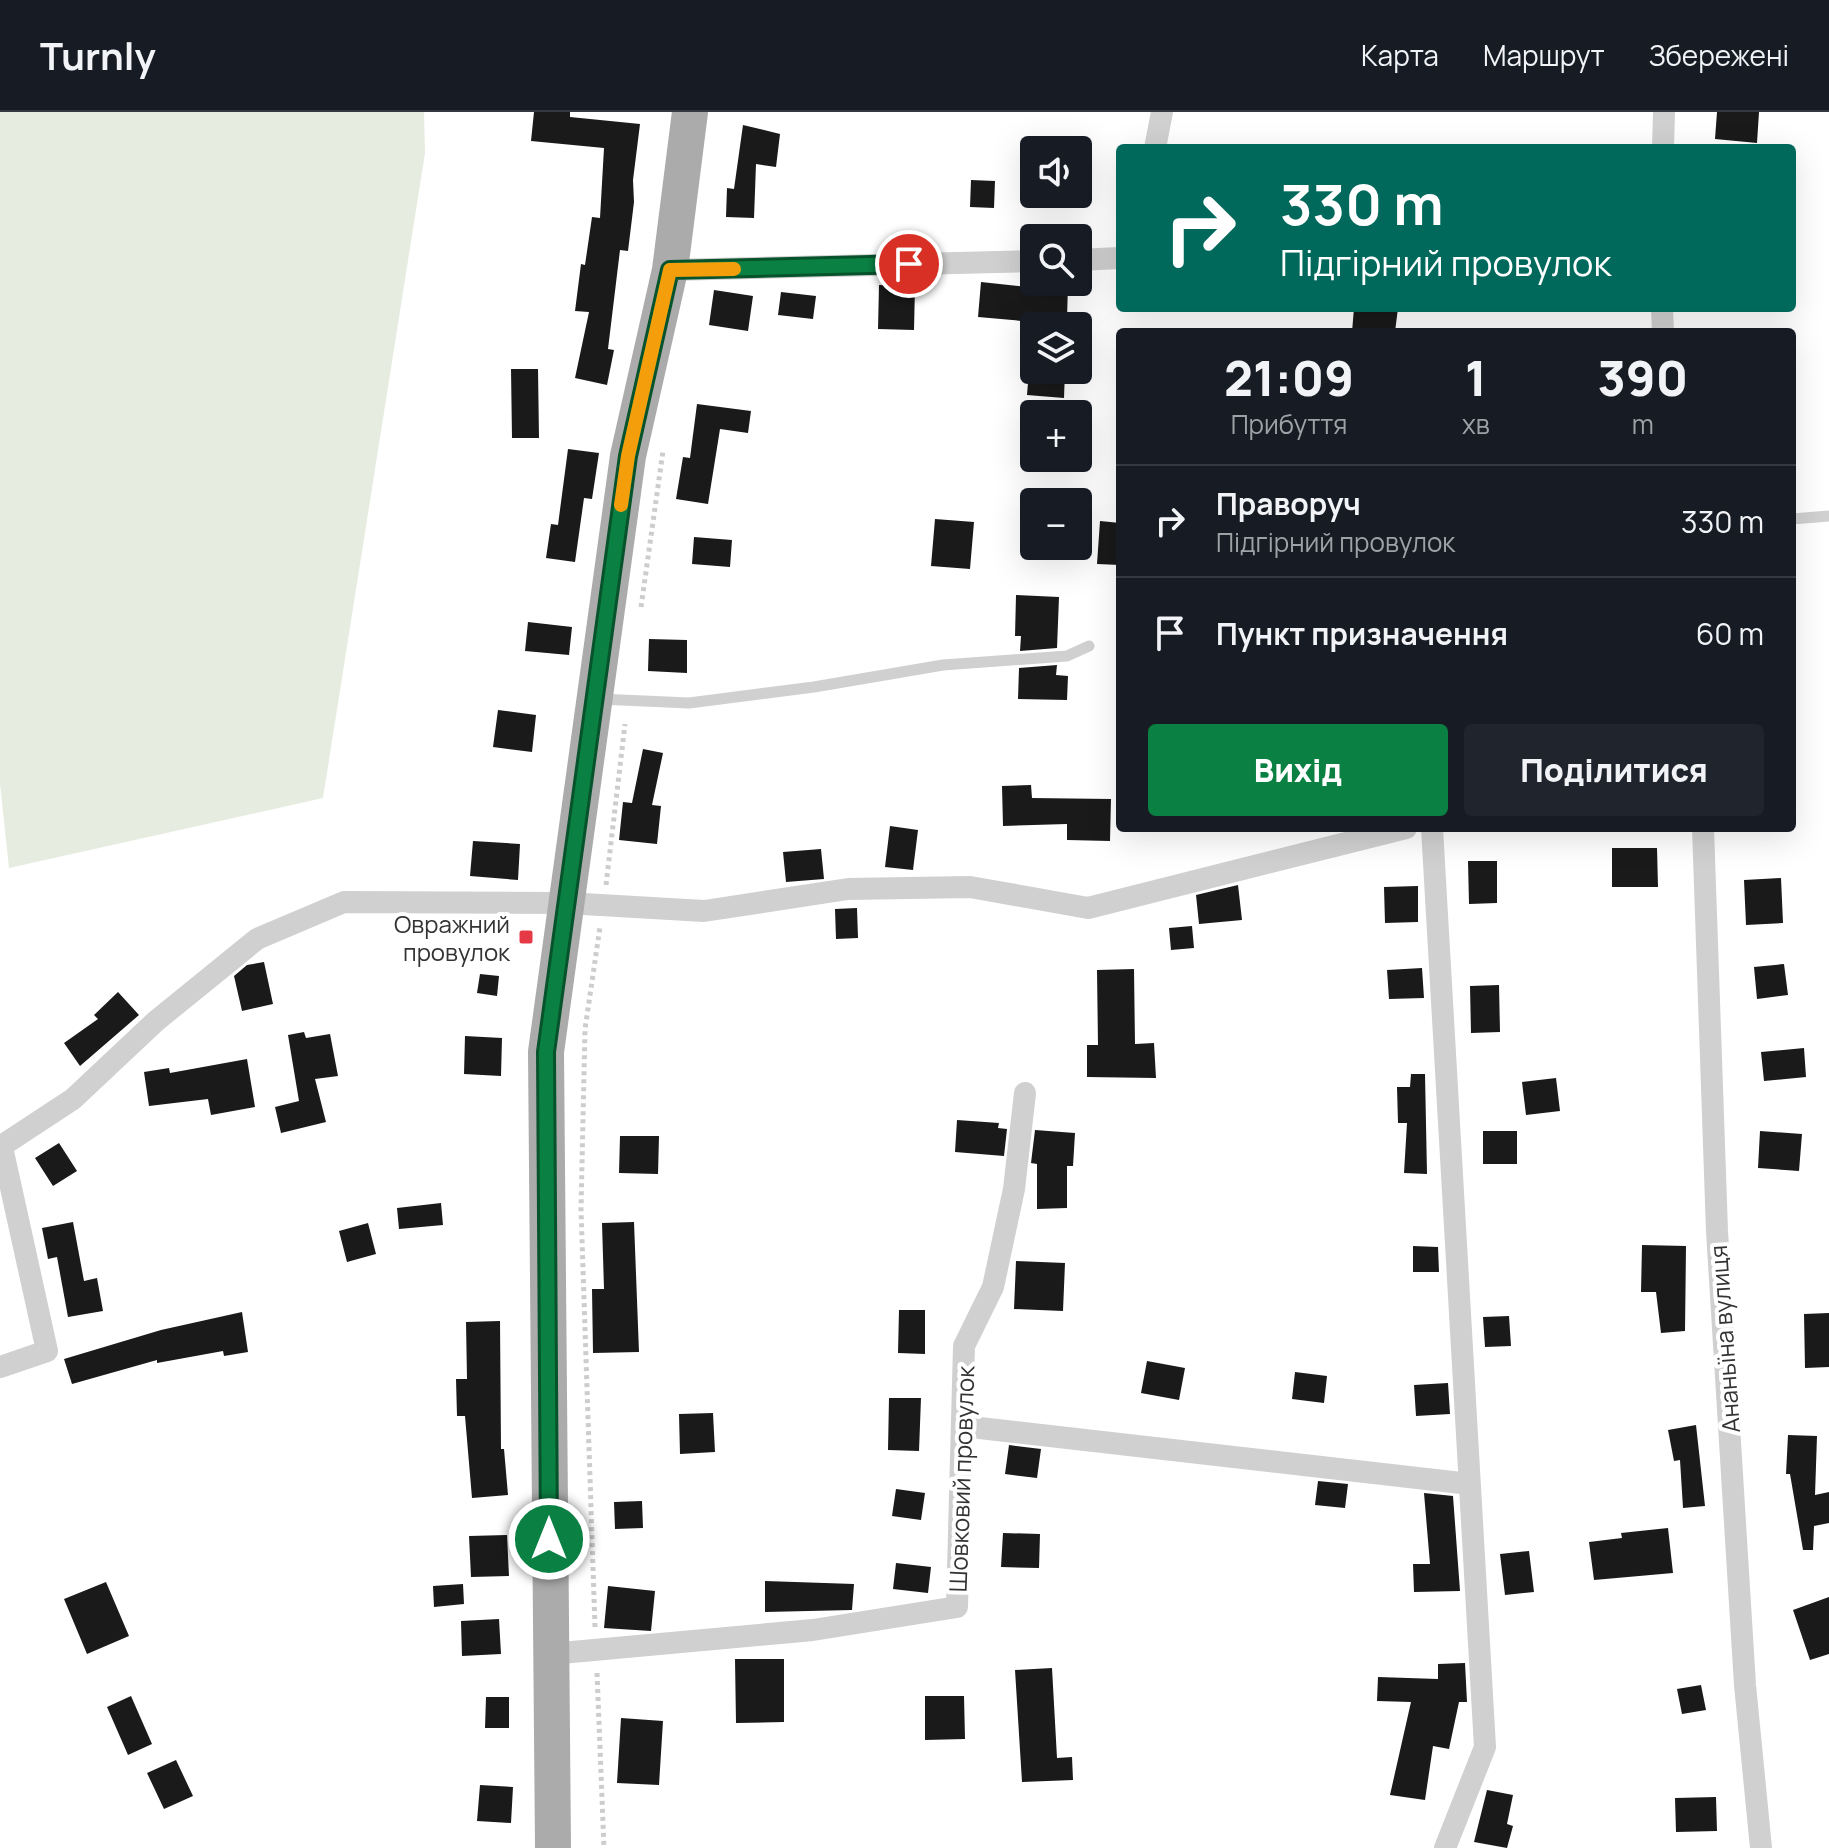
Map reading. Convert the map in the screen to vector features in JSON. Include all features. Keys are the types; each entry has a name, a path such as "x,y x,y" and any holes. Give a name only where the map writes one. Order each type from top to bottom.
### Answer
{"main road":[{"path":"553,1848 546,1052 566,903 611,700 628,456 670,270 690,112"}],"street":[{"path":"1156,144 1162,112"},
{"path":"1663,144 1664,112"},
{"path":"1092,259 1116,258"},
{"path":"670,270 1020,261"},
{"path":"0,1367 47,1351 1,1147 73,1099 156,1021 257,939 344,902 566,903 704,911 848,889 970,887 1088,908 1390,832"},
{"path":"1432,832 1485,1747 1445,1848"},
{"name":"Ананьїна вулиця","path":"1703,832 1717,1231 1745,1685 1761,1848"},
{"name":"Шовковий провулок","path":"550,1654 813,1630 957,1607 964,1346 993,1287 1014,1189 1025,1093"},
{"path":"962,1426 1470,1484"}],"lane":[{"path":"1796,519 1829,516"},
{"path":"611,700 689,703 814,687 943,665 1067,656 1089,646"}],"path":[{"path":"641,608 665,439"},
{"path":"604,1848 581,1209 585,1029 603,905 611,700"}],"shaded area":[{"path":"0,112 424,112 425,153 323,798 9,868 0,784"}],"building":[{"path":"534,112 570,112 570,117 640,124 628,251 620,250 608,349 614,350 607,385 575,378 589,312 575,311 581,264 585,265 592,217 600,218 604,148 531,141"},
{"path":"1717,112 1759,112 1757,143 1715,139"},
{"path":"743,125 780,134 776,167 756,164 754,218 726,217 727,188 734,189"},
{"path":"971,180 995,181 994,208 970,207"},
{"path":"981,282 1020,286 1020,296 1068,296 1067,312 1020,312 1020,321 978,317"},
{"path":"879,285 915,286 914,330 878,329"},
{"path":"714,290 753,296 748,331 709,325"},
{"path":"781,292 816,296 813,319 778,315"},
{"path":"1354,312 1398,312 1396,328 1352,328"},
{"path":"511,369 538,369 539,438 512,438"},
{"path":"1028,384 1064,384 1064,398 1027,395"},
{"path":"697,404 751,411 748,433 720,429 708,504 676,499 683,457 690,458"},
{"path":"568,449 599,453 592,499 584,498 575,562 546,558 551,524 558,525"},
{"path":"935,519 974,522 970,569 931,566"},
{"path":"1100,521 1116,523 1116,565 1097,564"},
{"path":"694,537 732,540 730,567 692,564"},
{"path":"1016,595 1059,597 1057,648 1020,651 1021,636 1015,636"},
{"path":"528,622 572,627 569,655 525,651"},
{"path":"649,639 687,640 687,673 648,671"},
{"path":"1057,665 1056,675 1068,676 1067,700 1018,699 1019,668"},
{"path":"498,710 536,715 532,752 493,747"},
{"path":"643,749 663,753 652,805 661,806 657,844 619,840 623,802 632,803"},
{"path":"1031,785 1032,798 1111,799 1110,841 1067,840 1067,824 1003,826 1002,786"},
{"path":"890,826 918,830 913,870 885,867"},
{"path":"473,841 520,844 518,880 470,876"},
{"path":"1612,848 1657,848 1658,887 1612,887"},
{"path":"821,849 824,879 786,882 783,852"},
{"path":"1468,861 1497,861 1497,903 1469,904"},
{"path":"1781,878 1783,923 1746,925 1744,880"},
{"path":"1238,885 1242,920 1199,924 1196,895"},
{"path":"1418,886 1418,922 1385,923 1384,887"},
{"path":"857,908 858,938 836,939 835,909"},
{"path":"1192,926 1194,948 1171,950 1169,928"},
{"path":"264,962 273,1004 242,1011 234,976 247,965"},
{"path":"1784,964 1788,995 1757,999 1754,967"},
{"path":"1422,968 1424,998 1389,999 1387,970"},
{"path":"1134,969 1135,1044 1154,1043 1156,1078 1087,1077 1087,1045 1098,1045 1097,970"},
{"path":"480,974 499,976 497,996 477,993"},
{"path":"1499,985 1500,1032 1471,1033 1470,986"},
{"path":"118,992 139,1015 80,1066 64,1043 98,1019 94,1015"},
{"path":"304,1032 306,1038 330,1034 338,1076 315,1079 326,1122 281,1133 275,1107 299,1101 288,1035"},
{"path":"465,1036 502,1038 501,1076 464,1074"},
{"path":"1804,1048 1806,1077 1764,1081 1761,1052"},
{"path":"247,1059 255,1107 211,1115 208,1099 149,1106 144,1072 169,1068 170,1073"},
{"path":"1411,1074 1425,1074 1427,1174 1404,1173 1407,1123 1398,1123 1397,1087 1410,1087"},
{"path":"1556,1078 1560,1111 1526,1115 1522,1082"},
{"path":"957,1120 999,1123 998,1128 1007,1129 1004,1156 955,1152"},
{"path":"1035,1130 1075,1133 1073,1166 1067,1166 1067,1208 1037,1209 1037,1164 1031,1163"},
{"path":"1483,1131 1517,1131 1517,1164 1483,1164"},
{"path":"1760,1131 1802,1134 1799,1171 1758,1168"},
{"path":"620,1136 659,1136 658,1174 619,1173"},
{"path":"59,1143 77,1171 53,1186 35,1158"},
{"path":"441,1203 443,1225 399,1229 397,1208"},
{"path":"73,1222 84,1281 97,1278 103,1311 68,1317 57,1257 48,1259 42,1228"},
{"path":"634,1222 639,1352 593,1353 592,1289 604,1289 602,1223"},
{"path":"368,1223 376,1254 347,1262 339,1231"},
{"path":"1642,1245 1686,1246 1685,1331 1661,1333 1656,1292 1641,1292"},
{"path":"1413,1246 1438,1247 1439,1272 1413,1272"},
{"path":"1016,1261 1065,1263 1063,1311 1014,1309"},
{"path":"899,1310 925,1310 925,1354 898,1353"},
{"path":"242,1312 248,1352 224,1356 223,1351 157,1363 157,1360 72,1384 64,1359 161,1330"},
{"path":"1829,1313 1829,1367 1805,1368 1804,1314"},
{"path":"1509,1316 1511,1346 1485,1347 1483,1317"},
{"path":"500,1321 501,1449 504,1449 508,1495 472,1498 465,1416 457,1416 456,1379 467,1379 466,1322"},
{"path":"1147,1361 1185,1368 1179,1400 1141,1393"},
{"path":"1295,1372 1327,1376 1324,1403 1292,1399"},
{"path":"1448,1383 1450,1414 1416,1416 1414,1385"},
{"path":"889,1398 921,1398 919,1451 888,1450"},
{"path":"713,1413 715,1452 680,1454 679,1414"},
{"path":"1696,1425 1705,1506 1683,1508 1680,1460 1674,1461 1668,1430"},
{"path":"1788,1435 1817,1436 1815,1495 1829,1492 1829,1523 1814,1526 1813,1550 1803,1550 1790,1474 1786,1474"},
{"path":"1009,1445 1041,1449 1037,1478 1005,1474"},
{"path":"1318,1481 1348,1484 1345,1508 1315,1505"},
{"path":"896,1489 925,1493 921,1520 892,1516"},
{"path":"1424,1493 1453,1496 1460,1591 1414,1592 1413,1564 1430,1564"},
{"path":"642,1501 643,1528 615,1529 614,1502"},
{"path":"1668,1528 1673,1573 1594,1580 1589,1542 1622,1538 1621,1533"},
{"path":"1003,1533 1040,1534 1039,1568 1001,1567"},
{"path":"507,1535 509,1576 471,1577 469,1536"},
{"path":"1529,1551 1534,1592 1505,1595 1500,1554"},
{"path":"896,1563 931,1567 928,1593 893,1589"},
{"path":"765,1581 854,1584 852,1610 765,1612"},
{"path":"106,1582 129,1636 87,1654 64,1599"},
{"path":"463,1584 464,1604 434,1607 433,1586"},
{"path":"608,1586 655,1591 651,1631 604,1628"},
{"path":"1829,1597 1829,1654 1810,1660 1793,1610"},
{"path":"499,1619 501,1654 462,1656 461,1621"},
{"path":"735,1659 784,1659 784,1722 736,1723"},
{"path":"1465,1663 1467,1702 1459,1702 1449,1749 1433,1746 1425,1800 1390,1795 1411,1702 1377,1701 1378,1677 1438,1679 1438,1664"},
{"path":"1052,1668 1057,1758 1072,1757 1073,1780 1022,1782 1015,1670"},
{"path":"1701,1685 1706,1710 1682,1714 1677,1689"},
{"path":"131,1696 152,1744 128,1755 107,1707"},
{"path":"925,1696 964,1696 965,1739 925,1740"},
{"path":"486,1697 509,1697 509,1728 485,1728"},
{"path":"621,1718 663,1721 659,1785 617,1783"},
{"path":"176,1760 193,1796 164,1809 147,1773"},
{"path":"480,1785 513,1787 511,1823 477,1821"},
{"path":"1487,1790 1513,1795 1507,1824 1513,1826 1507,1848 1474,1842"},
{"path":"1716,1797 1717,1831 1676,1832 1675,1798"}],"slow traffic":[{"path":"621,505 628,456 670,270 734,269"}],"place":[{"name":"Овражний провулок","path":"526,937"}],"route":[{"path":"549,1539 546,1052 628,456 670,270 909,264"}]}
